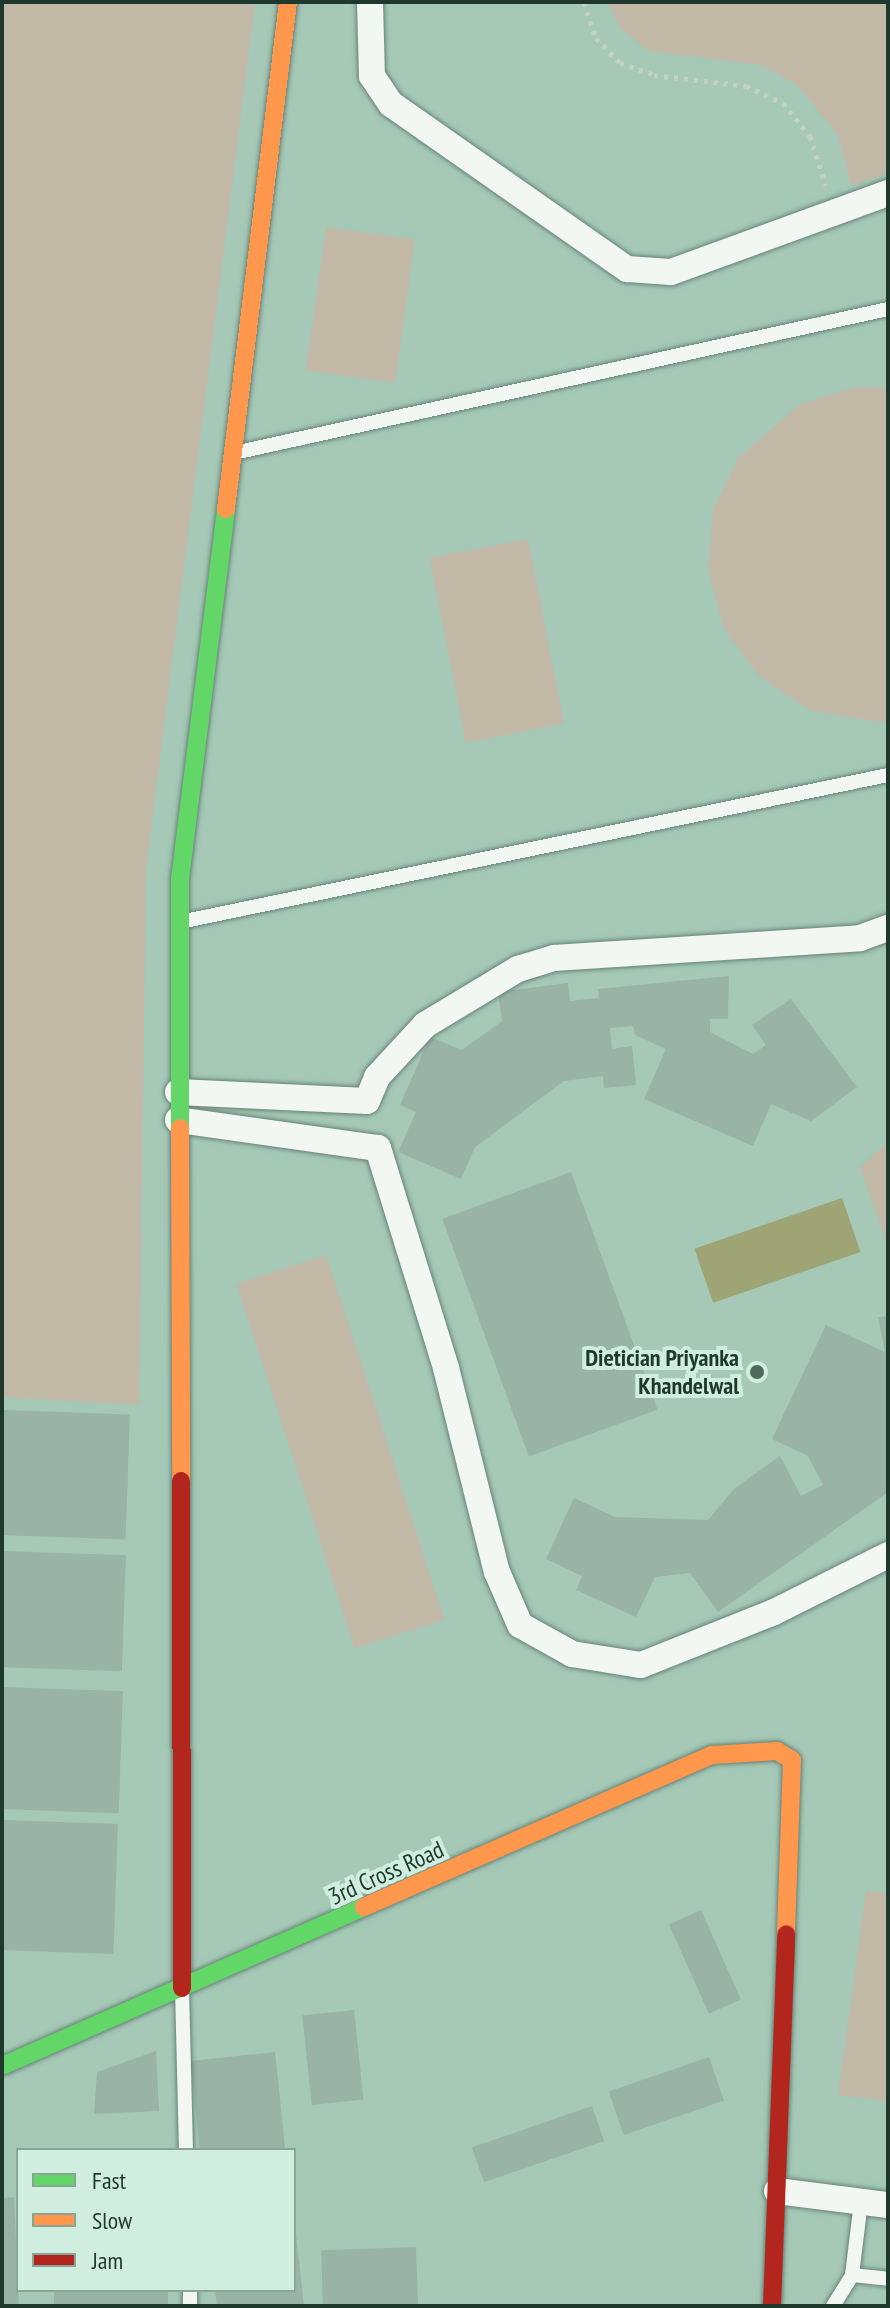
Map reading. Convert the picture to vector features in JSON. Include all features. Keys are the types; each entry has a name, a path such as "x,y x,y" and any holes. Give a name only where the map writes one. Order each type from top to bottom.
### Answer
{"street":[{"path":"182,1988 180,922 288,2"},
{"path":"370,2 372,76 391,104 627,269 671,272 888,193"},
{"path":"178,1092 367,1101 377,1077 425,1025 518,969 554,958 860,938 888,928"},
{"path":"178,1120 378,1148 446,1368 497,1572 520,1625 572,1654 641,1665 774,1612 888,1555"},
{"name":"3rd Cross Road","path":"2,2066 712,1755 743,1748 792,1760 777,2191"},
{"path":"772,2306 777,2191 888,2205"}],"lane":[{"path":"234,454 888,309"},
{"path":"180,922 888,775"},
{"path":"182,1988 186,2148"},
{"path":"833,2306 852,2275 861,2202"},
{"path":"852,2275 888,2279"}],"path":[{"path":"584,2 596,38 628,67 746,86 783,103 810,136 834,214"}],"shaded area":[{"path":"2,2 255,2 146,869 139,1405 2,1397"},
{"path":"607,2 888,2 888,173 851,186 838,135 796,84 761,65 649,51 621,29"},
{"path":"326,227 415,240 395,383 306,371"},
{"path":"857,387 888,387 888,723 811,711 760,677 724,629 708,570 713,510 738,458 802,403"},
{"path":"528,539 564,724 466,743 430,558"},
{"path":"888,1141 888,1247 860,1168"},
{"path":"842,1198 861,1252 713,1303 694,1249"},
{"path":"326,1255 444,1619 355,1648 237,1284"},
{"path":"866,1891 888,1893 888,2101 838,2095"}],"building":[{"path":"729,976 728,1019 710,1019 710,1032 753,1054 766,1045 752,1025 791,999 857,1087 811,1121 771,1104 753,1146 644,1099 666,1049 635,1035 633,1026 610,1028 612,1049 632,1046 636,1085 604,1088 603,1076 564,1081 475,1147 461,1179 398,1152 416,1112 400,1105 430,1037 462,1050 502,1021 498,992 568,983 570,1001 599,998 598,989"},
{"path":"571,1172 658,1410 529,1457 442,1219"},
{"path":"888,1316 888,1492 718,1612 690,1573 655,1577 636,1617 576,1590 582,1576 546,1559 574,1498 615,1517 708,1520 735,1488 780,1456 801,1496 823,1485 808,1456 772,1439 826,1325 885,1352 878,1317"},
{"path":"2,1410 130,1414 126,1539 2,1535"},
{"path":"2,1551 126,1555 122,1671 2,1667"},
{"path":"2,1687 123,1691 119,1813 2,1809"},
{"path":"2,1820 118,1824 113,1954 2,1950"},
{"path":"701,1910 741,2000 709,2014 669,1924"},
{"path":"354,2010 363,2100 312,2105 302,2015"},
{"path":"156,2051 159,2111 94,2114 97,2072"},
{"path":"275,2052 285,2148 200,2148 190,2061"},
{"path":"709,2057 724,2100 624,2135 609,2092"},
{"path":"592,2106 604,2141 484,2182 472,2147"},
{"path":"14,2197 19,2306 2,2306 2,2198"},
{"path":"296,2235 304,2306 217,2306 215,2292 296,2292"},
{"path":"416,2247 418,2306 323,2306 321,2250"},
{"path":"54,2292 168,2292 168,2306 54,2306"}],"traffic: fast":[{"path":"180,1128 180,879 226,509"},
{"path":"2,2066 364,1907"}],"traffic: slow":[{"path":"226,509 288,2"},
{"path":"180,1128 181,1481"},
{"path":"364,1907 712,1755 777,1751 792,1760 786,1934"}],"traffic: jam":[{"path":"181,1481 182,1988"},
{"path":"772,2306 786,1934"}],"place":[{"name":"Dietician Priyanka Khandelwal","path":"757,1372"}]}
